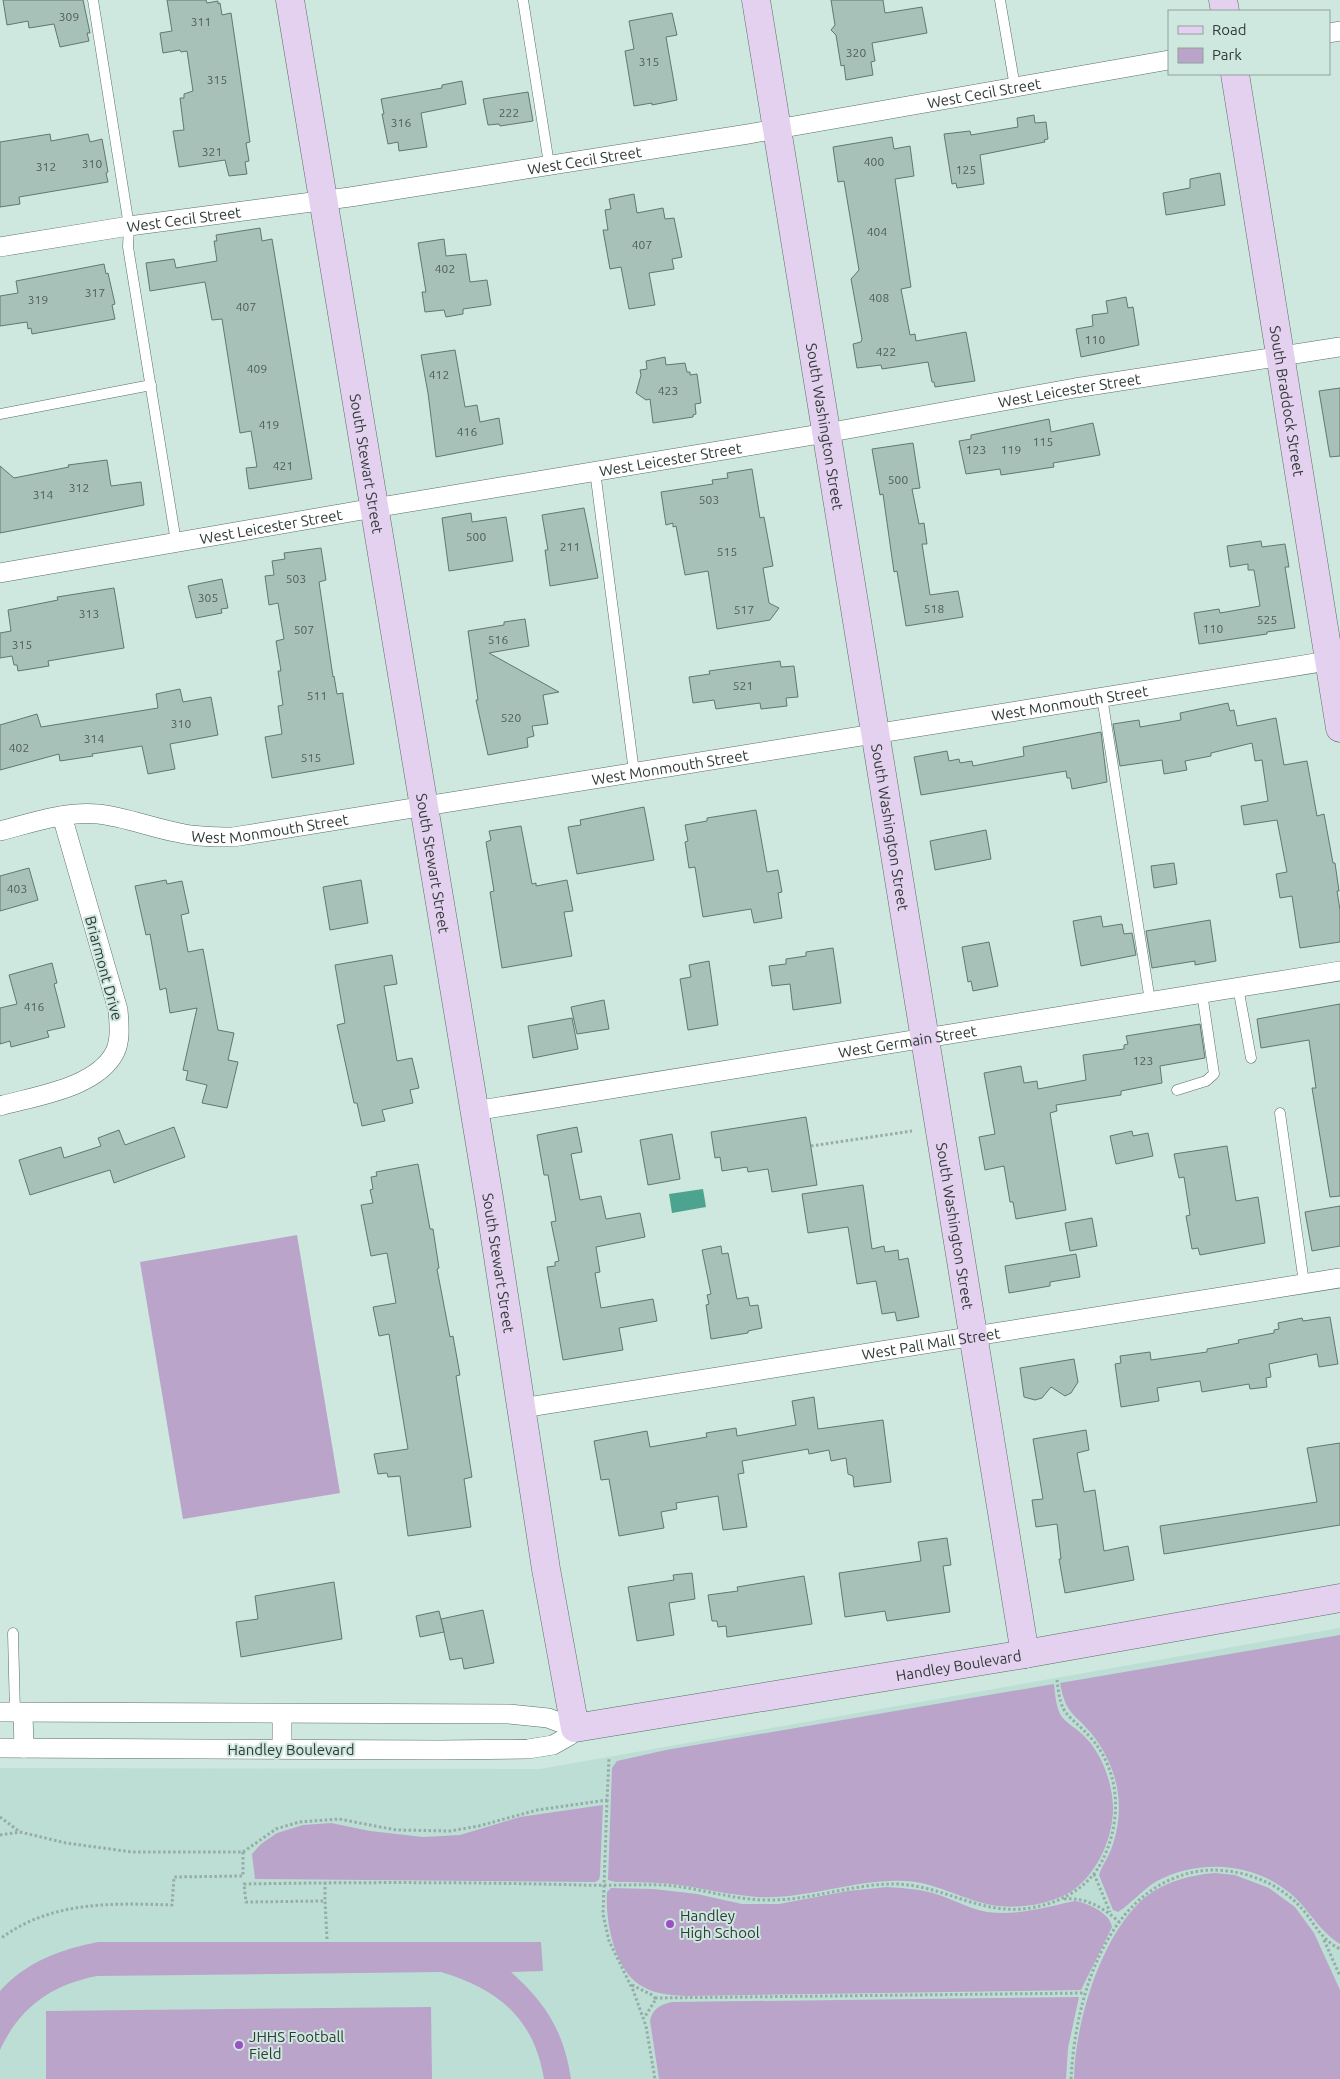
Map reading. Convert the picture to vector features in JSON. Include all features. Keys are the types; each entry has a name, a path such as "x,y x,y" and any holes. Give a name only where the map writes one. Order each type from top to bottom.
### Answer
{"street":[{"name":"South Stewart Street","path":"290,0 474,1111 546,1569 575,1728"},
{"name":"South Washington Street","path":"756,0 1025,1654"},
{"name":"West Cecil Street","path":"0,247 130,226 323,200 777,128 1168,60"},
{"name":"South Braddock Street","path":"1235,75 1280,356 1335,660 1340,728"},
{"name":"West Leicester Street","path":"0,573 374,508 826,433 1075,388 1340,347"},
{"name":"West Monmouth Street","path":"0,831 39,820 62,816 96,814 132,820 180,833 213,837 233,837 1335,660"},
{"name":"Briarmont Drive","path":"0,1106 91,1078 106,1064 115,1051 120,1027 118,1010 62,816"},
{"name":"West Germain Street","path":"474,1111 1340,971"},
{"name":"West Pall Mall Street","path":"522,1408 1340,1278"},
{"name":"Handley Boulevard","path":"13,1713 514,1714 548,1718 575,1728 1025,1654 1340,1598"},
{"path":"13,1713 24,1748"},
{"path":"282,1714 282,1748"},
{"name":"Handley Boulevard","path":"0,1748 439,1750 528,1748 553,1745 569,1736 575,1728"}],"lane":[{"path":"93,0 130,226 128,246 176,542"},
{"path":"523,0 549,164"},
{"path":"1000,0 1014,87"},
{"path":"0,414 151,385"},
{"path":"595,471 634,772"},
{"path":"1102,698 1150,1002"},
{"path":"1238,987 1251,1058"},
{"path":"1177,1090 1206,1081 1214,1074 1202,993"},
{"path":"1280,1113 1304,1283"},
{"path":"13,1633 13,1713"}],"path":[{"path":"811,1146 912,1131"},
{"path":"1057,1680 1063,1711 1093,1740 1106,1763 1114,1784 1116,1807 1114,1830 1102,1862 1094,1873 1074,1892 1061,1900"},
{"path":"609,1758 603,1914 609,1941 630,1984 644,2019 655,2079"},
{"path":"0,1817 20,1832 66,1844 132,1852 243,1852 276,1829 299,1822 339,1819 396,1830 450,1831 479,1826 537,1810 607,1800"},
{"path":"0,1835 20,1832"},
{"path":"0,1939 39,1916 66,1909 98,1904 172,1905 174,1876 243,1876 243,1852"},
{"path":"1070,2079 1076,2024 1085,1993 1096,1965 1119,1922 1136,1902 1154,1887 1182,1875 1215,1870 1247,1875 1276,1888 1303,1910 1323,1937 1340,1976"},
{"path":"1094,1873 1095,1880 1110,1913"},
{"path":"325,1882 327,1939"},
{"path":"326,1901 246,1902 244,1884 325,1882 666,1886 741,1899 774,1900 817,1895 859,1886 906,1885 931,1890 987,1907 1012,1910 1036,1907 1074,1898 1084,1900 1110,1913 1119,1922"},
{"path":"1323,1937 1340,1949"},
{"path":"630,1984 655,1998 1085,1993"},
{"path":"644,2019 656,2002 655,1998"}],"shaded area":[{"path":"703,1189 706,1207 672,1213 669,1194"},
{"name":"Handley High School","path":"1340,1628 1340,2079 0,2079 0,1768 540,1769"}],"green space":[{"path":"297,1235 340,1493 183,1519 140,1262"},
{"path":"1340,1635 1340,1944 1325,1932 1290,1893 1259,1875 1225,1867 1190,1869 1173,1874 1152,1884 1118,1912 1113,1910 1099,1875 1112,1848 1117,1829 1119,1800 1117,1785 1100,1745 1067,1707 1060,1683"},
{"path":"1054,1684 1060,1714 1085,1737 1101,1760 1111,1787 1113,1806 1110,1831 1101,1857 1094,1869 1076,1888 1056,1899 1028,1906 1009,1907 991,1905 937,1887 904,1881 867,1883 812,1893 776,1897 757,1897 671,1884 615,1882 608,1880 612,1768 617,1761 666,1750"},
{"path":"603,1805 600,1875 599,1880 595,1882 255,1879 252,1854 261,1844 277,1833 303,1825 331,1823 370,1831 423,1837 460,1835 520,1817"},
{"path":"1215,1873 1235,1875 1269,1888 1295,1907 1314,1933 1340,1990 1340,2079 1074,2079 1079,2035 1091,1987 1110,1942 1122,1923 1144,1898 1162,1886 1194,1876"},
{"path":"887,1887 940,1895 980,1911 998,1913 1031,1910 1075,1901 1092,1906 1103,1913 1112,1927 1081,1990 685,1996 656,1992 640,1985 631,1977 624,1967 613,1943 608,1916 607,1892 611,1888 654,1889 697,1894 742,1904 779,1904 848,1891"},
{"path":"98,1942 541,1942 543,1971 511,1972 534,1995 552,2020 564,2047 571,2079 544,2079 532,2039 510,2009 480,1987 441,1972 97,1976 65,1985 39,2000 17,2022 0,2050 0,1991 21,1972 45,1958"},
{"path":"1079,1997 1068,2048 1066,2079 659,2079 650,2021 653,2013 658,2008 672,2002"},
{"name":"JHHS Football Field","path":"431,2007 432,2079 46,2079 46,2011"}],"building":[{"path":"3,0 83,0 90,33 87,33 89,41 60,47 54,24 29,28 28,21 7,25"},
{"path":"167,0 206,0 207,3 218,1 222,15 231,13 250,142 246,143 249,161 245,162 247,174 229,176 225,160 179,167 173,131 184,130 180,98 184,98 184,94 193,91 187,51 181,52 180,50 163,53 160,33 172,31"},
{"path":"831,0 883,0 885,13 922,7 927,33 872,43 875,61 871,62 873,75 846,80 844,65 841,66 836,35 831,30 835,25"},
{"path":"672,13 677,35 666,37 677,100 634,106 625,51 634,49 629,21"},
{"path":"462,81 466,104 421,113 427,147 399,151 398,142 388,144 381,99 442,88 442,85"},
{"path":"528,92 533,121 500,126 499,124 488,125 483,99"},
{"path":"1034,115 1035,123 1046,122 1048,139 1044,140 1045,142 980,155 984,184 957,188 956,183 952,184 944,134 970,131 971,135 1018,127 1017,118"},
{"path":"50,134 51,141 88,134 90,142 102,139 108,182 19,197 20,204 0,207 0,142"},
{"path":"892,137 894,149 910,146 914,176 895,179 911,287 901,289 910,335 915,334 916,341 966,332 975,381 935,387 934,382 932,382 928,362 882,369 881,365 857,368 853,344 861,342 862,339 851,279 859,270 844,181 838,182 833,147"},
{"path":"1220,173 1225,205 1166,215 1163,193 1190,188 1190,179"},
{"path":"634,194 637,213 663,208 665,219 674,218 682,257 672,259 674,269 649,273 655,305 629,309 621,267 610,269 603,230 608,230 605,210 611,209 609,199"},
{"path":"260,228 262,241 272,239 312,479 249,489 246,468 257,467 251,431 240,433 222,319 212,320 205,282 150,291 146,263 174,259 176,268 217,261 214,241 217,241 216,235"},
{"path":"444,239 446,256 466,254 470,282 487,280 491,305 463,309 463,314 446,317 444,310 425,312 422,292 426,292 418,243"},
{"path":"104,264 115,304 112,305 115,319 32,334 31,328 28,329 27,322 0,326 0,296 18,293 16,281"},
{"path":"1126,297 1128,308 1133,307 1139,345 1081,357 1076,329 1093,326 1092,315 1108,313 1106,301"},
{"path":"455,350 465,407 477,405 480,422 499,418 503,444 436,457 421,355"},
{"path":"665,357 666,365 685,363 687,372 690,372 690,375 697,374 701,403 695,404 696,414 693,417 653,423 650,399 646,400 636,393 641,375 640,370 647,369 646,361"},
{"path":"1340,388 1340,456 1330,457 1319,391"},
{"path":"1049,419 1051,432 1093,423 1100,455 1053,463 1054,467 1001,475 1000,469 966,474 959,441 971,439 971,435"},
{"path":"913,443 920,488 912,489 919,524 924,523 927,544 922,544 930,595 958,591 963,617 906,626 897,571 894,572 883,494 880,495 872,449"},
{"path":"107,460 111,486 141,482 144,505 0,533 0,466 14,478 69,467 68,465"},
{"path":"752,469 760,518 764,517 773,566 763,568 769,603 779,608 770,620 717,629 708,571 685,575 676,526 673,527 673,523 666,525 661,492 713,484 712,480 728,478 727,473"},
{"path":"584,508 598,578 550,586 545,550 548,550 542,515"},
{"path":"471,513 472,522 506,517 513,561 449,571 442,518"},
{"path":"1261,541 1262,547 1285,544 1289,567 1285,567 1295,628 1199,644 1194,613 1219,609 1220,613 1260,606 1254,570 1248,570 1248,564 1230,567 1227,546"},
{"path":"321,548 326,580 319,582 333,677 337,694 343,693 354,764 272,778 265,737 282,734 278,706 283,705 278,671 281,671 276,641 284,639 278,603 269,605 265,576 274,575 272,561 285,559 284,553"},
{"path":"222,579 228,608 221,609 222,613 196,618 188,586"},
{"path":"114,588 124,648 48,661 49,666 18,671 12,656 0,658 0,633 11,631 8,610 58,600 57,597"},
{"path":"525,619 529,646 489,653 559,692 543,695 548,724 532,726 534,736 527,738 528,747 488,755 476,700 478,700 468,631 504,625 504,622"},
{"path":"780,661 781,667 794,666 798,697 786,698 787,706 761,709 760,703 716,709 714,700 693,703 689,677 710,674 709,671"},
{"path":"180,689 183,702 211,697 218,735 170,744 175,769 148,774 142,746 60,761 59,754 0,770 0,725 37,714 41,727 158,708 156,694"},
{"path":"1228,703 1230,711 1234,710 1237,726 1276,718 1284,765 1307,761 1317,816 1324,814 1333,863 1335,863 1339,891 1337,891 1340,910 1340,942 1300,948 1292,896 1280,898 1276,874 1287,872 1277,820 1244,825 1241,806 1268,801 1262,760 1255,761 1252,743 1211,753 1211,756 1185,761 1187,770 1164,774 1162,760 1120,766 1113,724 1139,720 1140,727 1181,720 1180,713"},
{"path":"1101,732 1107,782 1072,789 1070,778 1067,778 1066,771 921,795 914,757 947,751 949,761 959,759 960,763 972,761 973,766 1024,756 1023,747"},
{"path":"644,807 654,860 577,874 568,827 581,825 580,820"},
{"path":"756,810 767,872 778,870 782,892 778,893 782,918 754,923 751,909 703,917 695,867 689,868 685,842 688,841 685,825 707,821 707,818"},
{"path":"521,826 532,884 536,883 536,886 567,880 573,911 564,912 572,956 502,968 490,892 494,891 486,842 491,840 489,831"},
{"path":"986,830 991,859 935,870 930,841"},
{"path":"1174,863 1177,884 1154,888 1151,866"},
{"path":"29,868 38,900 0,911 0,876"},
{"path":"166,880 167,884 182,881 189,913 181,915 188,952 203,949 218,1030 234,1033 228,1060 238,1062 227,1108 202,1103 207,1085 186,1080 188,1071 183,1070 197,1008 170,1013 166,988 160,990 150,934 146,935 135,886"},
{"path":"361,880 368,923 330,930 323,887"},
{"path":"1101,916 1103,927 1122,924 1124,934 1132,933 1136,955 1081,966 1073,921"},
{"path":"1210,920 1216,961 1195,965 1195,961 1152,968 1146,931"},
{"path":"989,942 998,986 973,991 971,981 968,982 962,947"},
{"path":"833,948 841,1003 793,1010 790,984 772,986 769,966 786,964 786,959 806,956 806,952"},
{"path":"392,955 397,984 384,986 397,1061 412,1058 419,1088 410,1090 413,1103 382,1110 385,1121 362,1126 357,1103 354,1103 337,1025 345,1023 335,965"},
{"path":"709,961 718,1025 688,1030 680,979 691,977 689,965"},
{"path":"52,963 57,983 54,984 65,1027 47,1031 49,1037 11,1047 10,1041 0,1044 0,1008 17,1004 9,975"},
{"path":"604,1000 609,1029 577,1034 571,1007"},
{"path":"1340,1004 1340,1196 1330,1197 1312,1088 1316,1088 1309,1040 1261,1048 1257,1019"},
{"path":"572,1018 578,1049 533,1058 528,1026"},
{"path":"1200,1024 1205,1058 1160,1066 1162,1083 1121,1091 1121,1095 1056,1105 1057,1111 1050,1113 1066,1210 1016,1219 1013,1202 1010,1202 1004,1166 985,1170 979,1137 995,1134 984,1073 1021,1066 1024,1083 1037,1081 1038,1089 1086,1080 1083,1055 1124,1049 1124,1045 1128,1044 1126,1036"},
{"path":"806,1117 817,1185 772,1192 768,1169 748,1172 747,1167 722,1171 720,1157 715,1158 711,1132"},
{"path":"174,1127 185,1157 114,1183 110,1170 30,1195 19,1160 61,1147 64,1158 101,1146 98,1138 119,1130 125,1145"},
{"path":"577,1127 582,1152 571,1154 580,1200 601,1196 606,1219 640,1213 645,1237 596,1247 600,1272 595,1273 601,1308 653,1299 657,1321 619,1328 623,1350 563,1360 547,1267 555,1266 555,1262 559,1261 551,1222 556,1221 548,1175 544,1175 537,1135"},
{"path":"1132,1131 1133,1136 1148,1133 1153,1156 1116,1164 1110,1136"},
{"path":"672,1134 680,1179 648,1185 640,1140"},
{"path":"1227,1146 1236,1201 1258,1197 1265,1243 1200,1255 1198,1248 1192,1249 1186,1216 1190,1215 1184,1177 1179,1178 1174,1154"},
{"path":"418,1164 430,1229 433,1229 439,1268 437,1269 450,1337 453,1336 460,1375 456,1376 472,1477 464,1479 471,1527 408,1536 400,1476 388,1477 387,1473 378,1474 374,1454 408,1449 389,1334 379,1336 373,1307 396,1303 387,1253 371,1256 361,1205 373,1203 370,1190 373,1189 371,1177 377,1176 376,1172"},
{"path":"863,1185 872,1249 884,1246 885,1252 898,1250 899,1260 908,1258 919,1317 897,1321 895,1312 882,1314 876,1281 857,1284 848,1227 808,1233 802,1194"},
{"path":"1340,1206 1340,1246 1312,1251 1305,1212"},
{"path":"1092,1218 1097,1246 1070,1251 1065,1223"},
{"path":"721,1246 722,1254 728,1253 737,1299 748,1297 750,1306 758,1305 762,1328 748,1331 748,1333 711,1339 706,1305 709,1304 707,1295 711,1294 702,1250"},
{"path":"1076,1254 1080,1277 1050,1282 1050,1286 1009,1293 1005,1266"},
{"path":"1330,1317 1338,1364 1319,1367 1317,1354 1269,1364 1271,1377 1266,1378 1267,1387 1250,1389 1249,1384 1202,1392 1200,1381 1157,1388 1159,1401 1121,1407 1115,1364 1121,1363 1120,1356 1150,1352 1151,1360 1207,1352 1207,1349 1239,1343 1238,1340 1274,1333 1274,1330 1279,1329 1278,1323 1302,1318 1303,1321"},
{"path":"1074,1359 1078,1382 1071,1393 1065,1396 1051,1387 1042,1398 1035,1400 1024,1397 1020,1368"},
{"path":"814,1397 818,1429 883,1420 891,1482 854,1487 853,1476 848,1474 846,1458 831,1461 829,1450 809,1454 808,1449 742,1461 744,1473 738,1474 747,1527 723,1530 718,1496 676,1503 677,1509 661,1512 664,1528 619,1536 609,1479 601,1480 594,1441 647,1431 650,1447 707,1437 706,1433 736,1428 737,1436 796,1425 792,1401"},
{"path":"1086,1430 1089,1450 1077,1453 1084,1492 1095,1490 1104,1551 1128,1546 1134,1580 1065,1593 1059,1559 1061,1559 1057,1524 1036,1527 1032,1500 1043,1499 1033,1439"},
{"path":"1340,1443 1340,1525 1164,1554 1160,1526 1317,1502 1307,1448"},
{"path":"947,1538 951,1565 943,1566 950,1612 887,1621 885,1611 845,1617 839,1573 921,1561 918,1542"},
{"path":"692,1573 695,1599 669,1603 674,1635 637,1641 628,1587 674,1580 673,1575"},
{"path":"804,1576 812,1624 727,1637 726,1626 718,1627 717,1621 712,1621 708,1595 738,1591 737,1587"},
{"path":"334,1582 342,1639 241,1657 236,1622 258,1619 255,1596"},
{"path":"483,1610 494,1663 464,1669 462,1658 450,1660 441,1619"},
{"path":"439,1611 444,1632 420,1637 416,1616"}],"place":[{"name":"Handley High School","path":"670,1924"},
{"name":"JHHS Football Field","path":"239,2045"}]}
